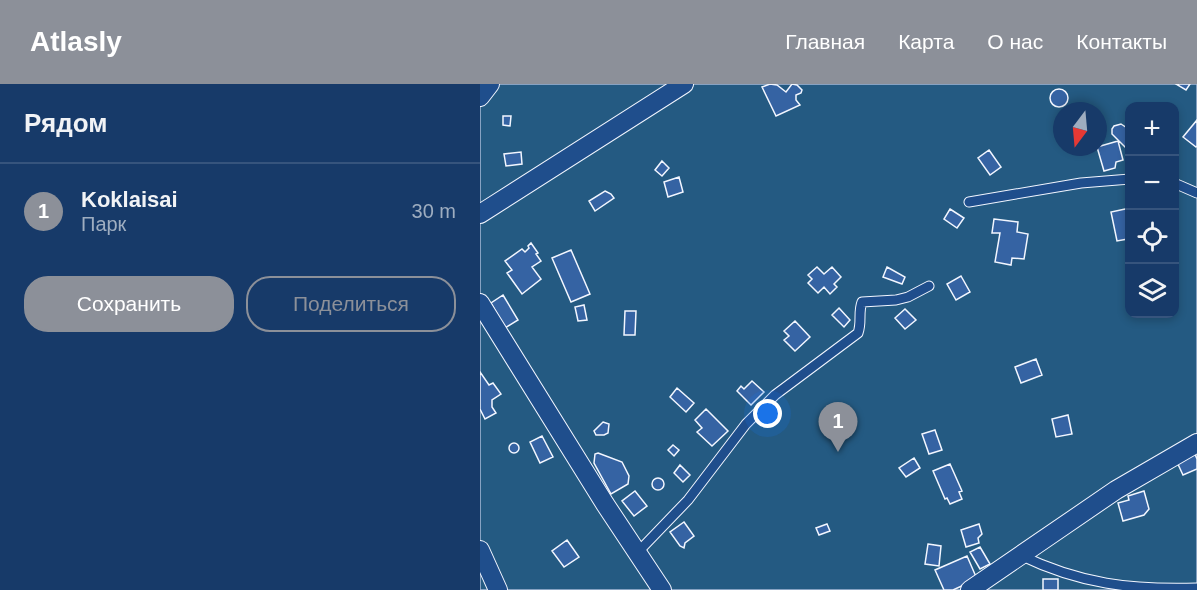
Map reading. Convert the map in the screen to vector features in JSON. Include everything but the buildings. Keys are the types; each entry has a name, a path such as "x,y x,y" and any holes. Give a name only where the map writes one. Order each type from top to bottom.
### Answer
{"street":[{"path":"480,97 490,84"},
{"path":"480,214 684,84"},
{"path":"480,303 605,504 662,590"},
{"path":"970,590 1116,490 1197,442"},
{"path":"480,550 498,590"}],"lane":[{"path":"969,202 1081,183 1125,179"},
{"path":"1179,185 1197,193"},
{"path":"638,552 688,500 746,424 775,395 858,333 861,325 862,302 896,300 908,297 929,286"},
{"path":"1020,555 1042,566 1111,586 1197,588"}],"shaded area":[{"path":"480,84 1197,84 1197,590 480,590"}],"place":[{"name":"Koklaisai","path":"838,452"}]}
